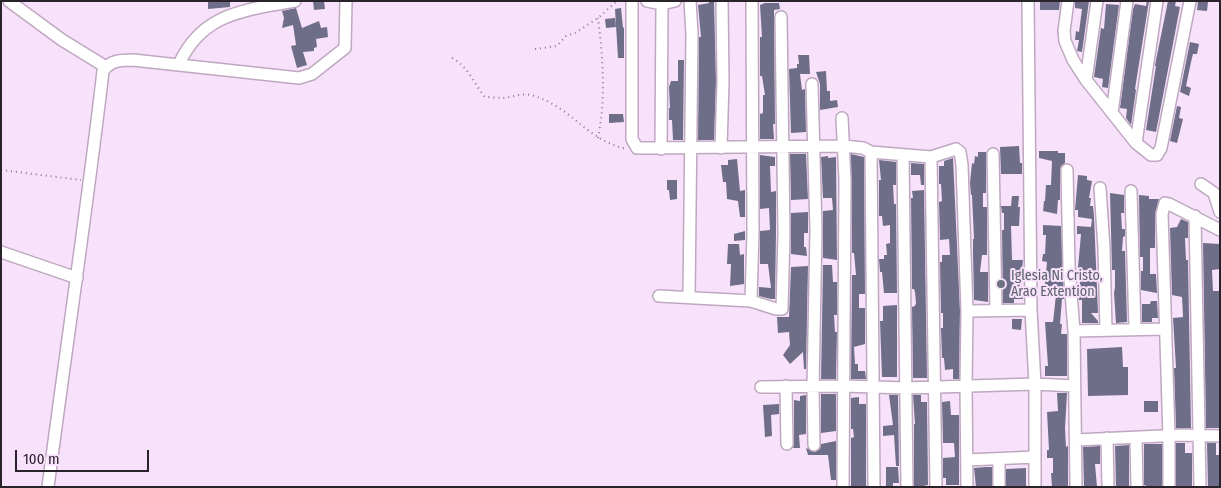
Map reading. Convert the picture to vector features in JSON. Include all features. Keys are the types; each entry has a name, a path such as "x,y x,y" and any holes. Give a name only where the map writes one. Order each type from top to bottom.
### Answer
{"street":[{"path":"9,1 62,40 106,68"},
{"path":"179,64 186,50 201,32 214,22 232,15 278,3 295,1"},
{"path":"48,487 90,181 103,71 119,60 179,64 299,78 312,74 345,48 346,1"},
{"path":"632,1 632,139 637,148 813,148 844,146 863,148 871,152 931,157 956,149 962,156 967,311 967,487"},
{"path":"646,1 662,4 675,1"},
{"path":"689,297 692,149 692,34 690,1"},
{"path":"721,148 723,81 722,1"},
{"path":"751,301 753,232 752,1"},
{"path":"1028,1 1035,487"},
{"path":"1068,1 1064,31 1073,60 1086,80 1136,143 1151,155 1157,155 1161,148 1190,1"},
{"path":"1086,80 1097,1"},
{"path":"1112,113 1127,1"},
{"path":"1136,143 1157,1"},
{"path":"661,149 662,4"},
{"path":"659,296 751,301 776,310 782,309 784,233 781,16"},
{"path":"812,84 816,241 813,386 814,445"},
{"path":"842,118 844,146 843,487"},
{"path":"871,152 874,487"},
{"path":"992,154 996,310"},
{"path":"903,155 906,487"},
{"path":"931,157 936,487"},
{"path":"1067,170 1069,267 1074,331 1076,487"},
{"path":"1201,184 1217,195 1220,212"},
{"path":"1100,188 1106,330"},
{"path":"1131,191 1135,330"},
{"path":"1169,487 1162,209 1165,203 1169,204 1220,230"},
{"path":"1195,216 1200,487"},
{"path":"1,252 76,278"},
{"path":"967,311 1031,310"},
{"path":"1074,331 1166,329"},
{"path":"761,387 844,386 905,388 1035,384 1074,386"},
{"path":"786,386 787,444"},
{"path":"1076,440 1199,435 1220,436"},
{"path":"1107,438 1108,487"},
{"path":"1136,438 1137,487"},
{"path":"967,460 1035,457"},
{"path":"999,459 999,487"}],"path":[{"path":"535,49 557,46 566,36 575,33 598,18 617,1"},
{"path":"598,18 602,54 602,121 598,138"},
{"path":"452,58 466,67 472,80 485,97 502,98 527,94 556,105 605,143 620,147 637,148"},
{"path":"1,170 90,181"}],"building":[{"path":"208,1 230,1 230,7 208,9"},
{"path":"313,1 324,1 325,9 314,10"},
{"path":"709,1 714,1 716,81 714,140 698,140 699,37 701,37 698,5 709,3"},
{"path":"1040,1 1060,1 1059,10 1040,10"},
{"path":"1075,1 1089,1 1082,52 1077,51 1079,40 1075,40 1076,31 1079,32 1082,9 1075,8"},
{"path":"1147,1 1149,1 1131,125 1126,118 1127,109 1120,108 1133,9 1135,4 1146,6"},
{"path":"1168,1 1176,1 1175,6 1180,7 1156,132 1146,130 1156,60"},
{"path":"1198,1 1208,2 1207,11 1197,10"},
{"path":"779,3 780,9 774,10 774,139 760,139 760,114 763,113 763,95 765,95 762,76 760,76 760,37 762,37 760,5"},
{"path":"1106,4 1119,5 1108,88 1102,87 1103,79 1094,77 1101,28 1104,29"},
{"path":"296,8 302,28 319,21 321,28 327,27 328,37 316,39 317,47 314,48 314,51 303,52 307,65 297,68 291,46 296,45 293,25 282,28 284,18 282,11"},
{"path":"621,8 624,27 624,58 618,58 615,9"},
{"path":"615,18 616,27 606,28 605,19"},
{"path":"1190,42 1199,44 1197,54 1193,54 1186,86 1191,88 1189,96 1180,92"},
{"path":"798,55 809,55 810,74 800,74 802,90 805,89 806,132 791,133 789,69 797,68 797,64 799,64"},
{"path":"678,60 684,60 683,140 673,140 672,120 669,120 669,87 671,81 678,81"},
{"path":"826,71 827,91 830,91 830,101 837,100 838,107 820,110 820,84 816,72"},
{"path":"1177,106 1181,107 1179,118 1183,119 1177,143 1170,141"},
{"path":"609,114 623,114 624,122 609,123"},
{"path":"1019,146 1022,174 1001,174 1000,147"},
{"path":"1039,151 1065,153 1065,163 1061,166 1060,170 1060,200 1058,200 1057,214 1043,211 1046,185 1051,185 1052,161 1039,158"},
{"path":"978,152 986,152 986,193 983,193 983,207 987,207 987,255 982,255 980,272 988,272 988,302 974,300 974,239 970,183 972,163 974,164 975,156 978,157"},
{"path":"790,154 806,154 808,199 791,200"},
{"path":"851,154 864,157 865,294 859,294 859,308 865,308 865,344 854,347 855,364 858,364 858,371 865,371 866,379 851,379 852,275 856,275 854,253 852,253"},
{"path":"760,155 775,157 775,166 770,166 771,192 776,191 775,299 759,296 759,287 771,288 768,264 760,264 760,231 770,230 769,208 760,209"},
{"path":"828,156 828,158 836,157 837,260 823,258 823,211 833,210 832,198 823,198 821,157"},
{"path":"953,158 960,311 959,379 953,379 953,369 945,370 944,358 942,358 941,328 943,328 943,313 941,313 940,262 942,262 942,255 950,255 949,239 940,240 939,202 942,201 941,184 939,184 939,166 944,166 944,161"},
{"path":"737,159 740,191 745,190 745,217 740,217 738,201 727,199 726,182 723,182 721,165 728,165 728,160"},
{"path":"879,160 896,162 896,185 893,185 894,204 896,204 897,293 884,293 882,272 880,272 879,259 884,259 884,255 887,255 886,244 890,243 890,225 883,226 882,216 879,216 879,180 881,180"},
{"path":"911,163 924,164 924,185 921,185 920,175 911,175"},
{"path":"1078,175 1087,176 1087,180 1092,181 1089,198 1091,198 1090,206 1093,206 1094,216 1098,313 1091,313 1098,323 1082,323 1082,300 1079,300 1081,268 1078,268 1081,234 1077,234 1077,226 1091,227 1092,219 1078,217 1078,210 1075,210"},
{"path":"667,180 677,180 677,199 670,200"},
{"path":"924,190 927,378 913,378 912,307 916,303 915,292 912,289 911,198 913,198 912,191"},
{"path":"1110,193 1124,195 1124,213 1121,213 1122,229 1125,229 1122,251 1125,251 1127,322 1116,323 1115,270 1112,270"},
{"path":"1139,195 1149,196 1149,199 1159,199 1155,214 1155,248 1150,248 1150,274 1156,274 1157,293 1141,290 1143,257 1140,257"},
{"path":"1012,196 1019,196 1019,226 1011,226 1012,260 1023,260 1020,286 1023,299 1014,299 1014,303 1003,303 1002,230 1004,230 1004,213 1002,213 1001,206 1011,206"},
{"path":"808,212 808,233 804,233 804,247 806,247 807,256 791,254 791,213"},
{"path":"1181,219 1188,222 1188,238 1185,238 1186,260 1188,260 1191,428 1176,428 1174,368 1176,368 1173,318 1183,317 1182,297 1172,295 1170,228 1177,227"},
{"path":"1043,225 1061,226 1064,299 1062,299 1060,324 1062,324 1061,334 1067,334 1067,376 1045,376 1045,366 1048,366 1045,322 1053,322 1056,295 1044,294 1047,262 1042,261 1043,254 1045,254 1046,235 1043,235"},
{"path":"745,231 745,240 734,241 734,234"},
{"path":"1203,243 1220,244 1220,269 1212,270 1213,291 1220,291 1220,428 1206,428"},
{"path":"728,244 739,244 740,255 744,254 744,284 730,286 731,264 727,264"},
{"path":"823,265 832,265 833,282 837,282 837,315 834,315 835,332 837,332 836,379 821,379"},
{"path":"808,266 806,369 804,369 803,352 790,364 783,355 790,345 789,332 778,333 777,317 789,317 791,267"},
{"path":"1151,301 1157,301 1158,318 1152,318 1152,322 1142,322 1142,304 1150,304"},
{"path":"897,305 897,377 882,377 880,321 883,321 883,306"},
{"path":"1012,319 1022,319 1021,330 1012,329"},
{"path":"1122,347 1123,367 1128,367 1128,395 1088,396 1087,349"},
{"path":"1057,393 1067,393 1065,428 1066,447 1068,446 1068,487 1052,487 1053,458 1047,458 1047,450 1049,450 1047,412 1058,411"},
{"path":"821,394 836,394 836,431 821,433"},
{"path":"806,395 806,434 799,435 800,448 793,448 794,400 800,401 800,396"},
{"path":"889,395 898,395 899,466 896,466 894,435 883,436 883,426 893,425"},
{"path":"913,395 921,395 921,402 927,402 928,485 914,487 915,424"},
{"path":"859,397 859,404 866,404 866,487 851,487 851,438 854,437 853,429 851,429 851,398"},
{"path":"950,401 951,415 959,415 959,485 946,485 946,478 943,478 943,458 955,457 954,443 943,443 942,402"},
{"path":"1144,401 1158,401 1158,412 1144,412"},
{"path":"779,404 779,414 771,415 772,436 765,437 763,405"},
{"path":"836,441 836,480 831,480 828,455 808,455 806,448 815,452 820,449 821,444"},
{"path":"1176,443 1185,443 1185,453 1192,453 1192,487 1176,487"},
{"path":"1207,443 1216,443 1216,455 1220,455 1220,487 1208,487"},
{"path":"1144,444 1162,444 1162,486 1144,485"},
{"path":"1129,445 1129,487 1116,487 1115,446"},
{"path":"1100,446 1100,464 1095,464 1097,487 1084,487 1083,447"},
{"path":"886,467 898,467 899,483 893,483 893,487 886,487"},
{"path":"992,467 992,487 976,487 974,468"},
{"path":"1026,468 1026,487 1006,487 1006,469"}],"place":[{"name":"Iglesia Ni Cristo, Arao Extention","path":"1001,284"}]}
